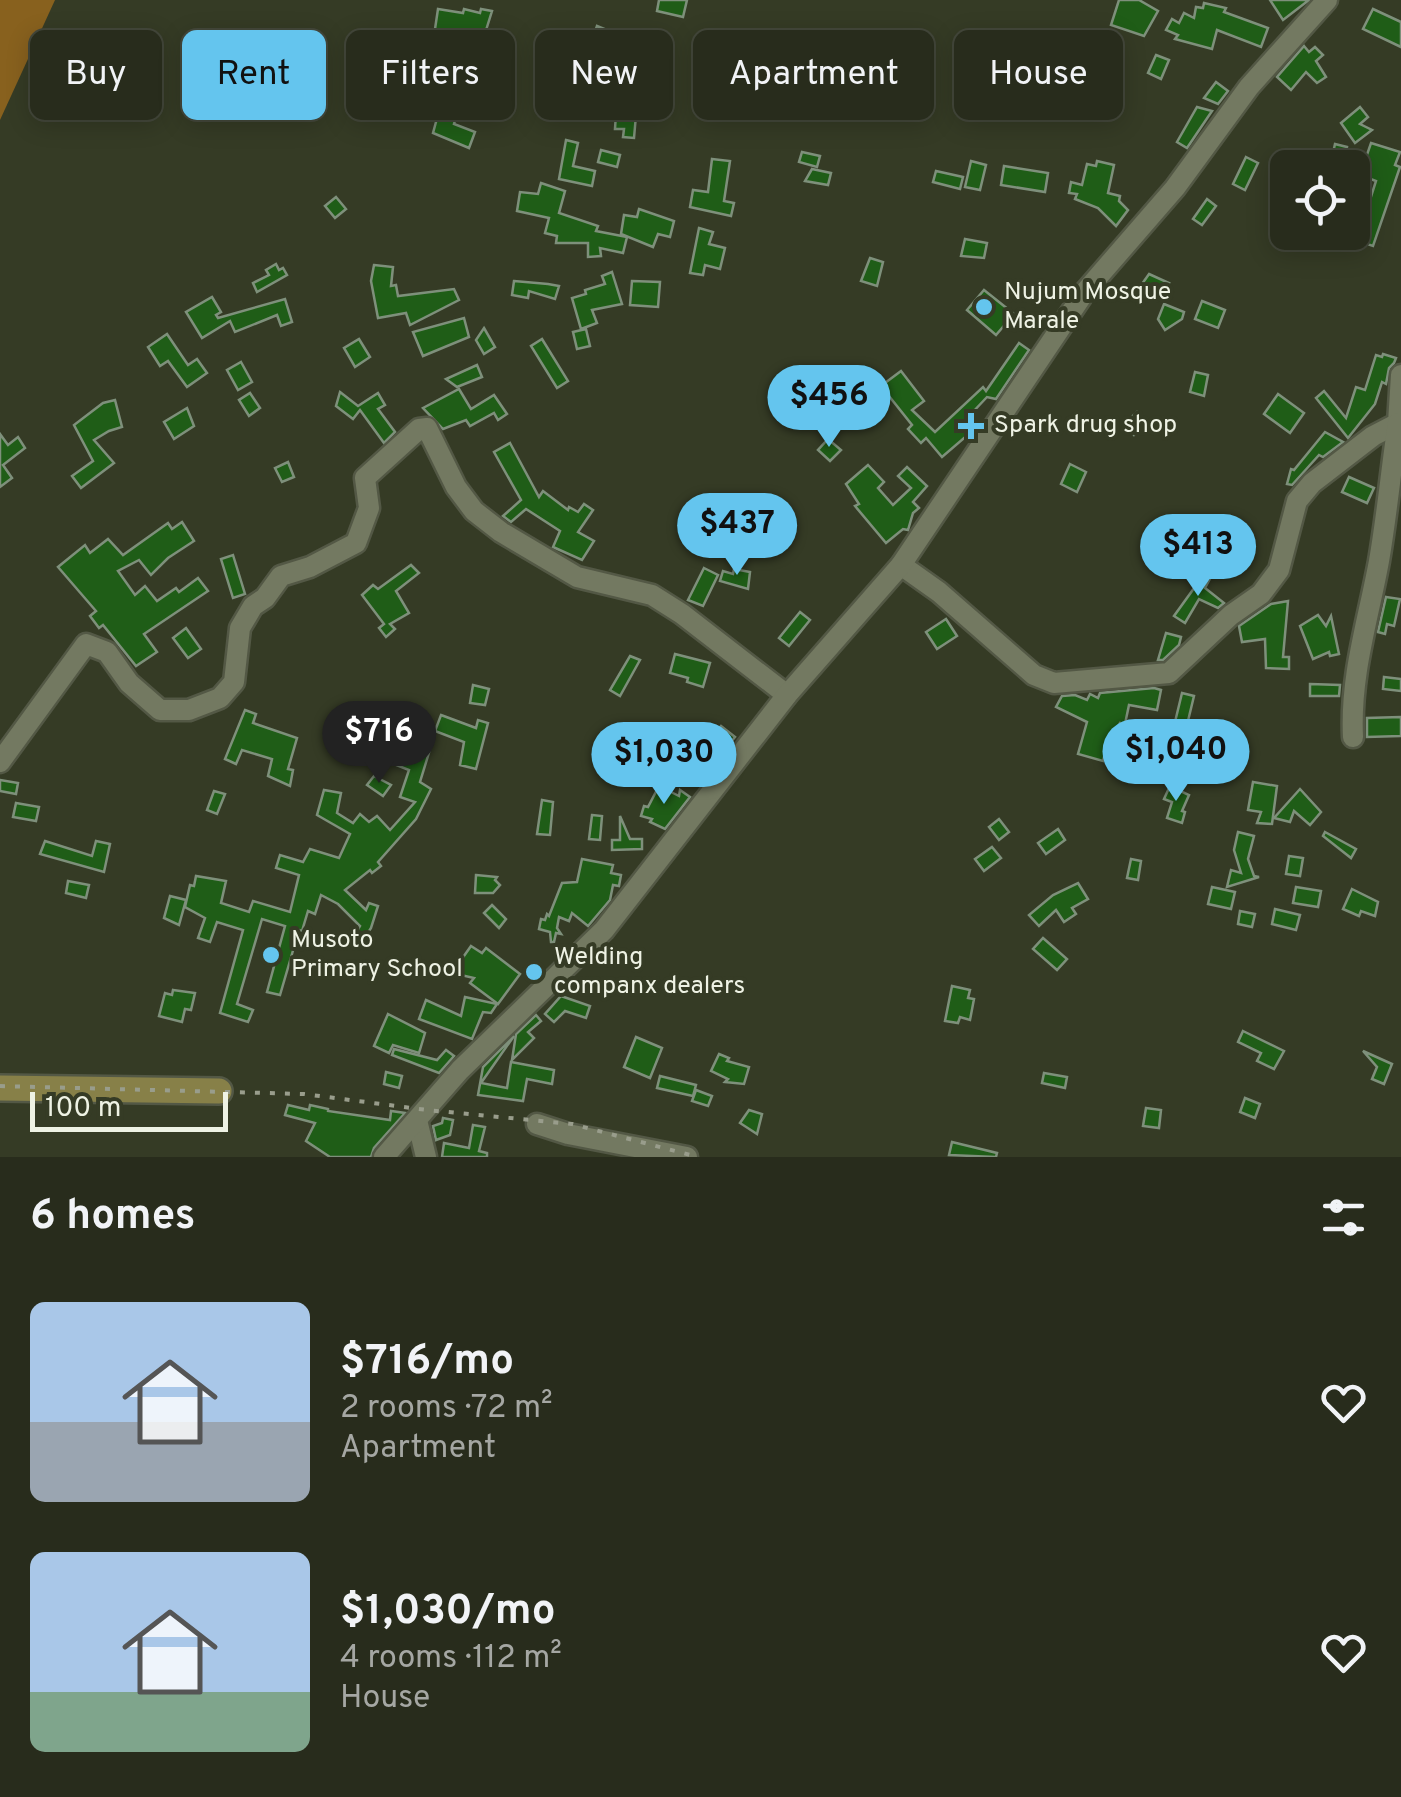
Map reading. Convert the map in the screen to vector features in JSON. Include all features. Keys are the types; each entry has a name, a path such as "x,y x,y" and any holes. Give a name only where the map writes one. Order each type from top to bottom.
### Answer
{"main road":[{"path":"0,1088 219,1091"}],"street":[{"path":"384,1157 460,1070 604,930 787,695 901,565 1084,293 1174,188 1249,86 1327,0"},
{"path":"1353,737 1351,702 1355,669 1378,563 1401,375"},
{"path":"901,565 939,592 1034,675 1054,682 1169,673 1260,594 1279,570 1297,501 1312,483 1373,436 1398,422"},
{"path":"0,762 86,644 106,652 129,684 160,710 189,710 220,698 234,682 240,628 253,606 265,598 281,576 335,556 356,543 369,508 365,478 406,437 427,428 456,487 474,511 501,532 577,578 652,594 787,695"},
{"path":"417,1120 426,1157"},
{"path":"537,1124 649,1153 687,1157"}],"shaded area":[{"path":"0,0 55,0 41,30 30,30 30,55 0,120"}],"building":[{"path":"659,0 687,0 683,17 657,11"},
{"path":"1119,0 1139,0 1158,11 1144,36 1111,25"},
{"path":"1270,0 1309,0 1283,20"},
{"path":"1204,3 1226,8 1224,12 1268,28 1261,47 1217,30 1212,49 1175,39 1178,35 1166,30 1172,19 1179,23 1184,13 1194,18 1196,7 1203,8"},
{"path":"438,9 463,13 464,9 492,11 486,30 435,30"},
{"path":"1373,9 1401,22 1401,47 1363,29"},
{"path":"1304,46 1309,52 1315,47 1323,55 1316,61 1326,77 1317,83 1306,72 1291,90 1277,77"},
{"path":"1156,55 1169,60 1161,79 1148,73"},
{"path":"1216,82 1228,91 1218,104 1204,98"},
{"path":"1197,107 1212,111 1187,148 1177,142"},
{"path":"1360,107 1368,117 1360,124 1372,130 1355,143 1341,123"},
{"path":"437,120 455,120 454,124 475,132 469,148 433,133"},
{"path":"616,120 636,120 634,138 623,137 624,129 615,129"},
{"path":"566,140 578,143 573,166 595,171 592,186 559,179"},
{"path":"1371,143 1400,152 1395,165 1400,167 1373,246 1370,200 1376,181 1370,179"},
{"path":"601,150 620,155 617,167 598,162"},
{"path":"802,152 820,156 817,167 799,162"},
{"path":"1246,157 1258,163 1245,190 1233,184"},
{"path":"712,159 730,161 724,201 734,203 731,216 690,207 693,190 708,192"},
{"path":"971,161 986,165 980,190 965,187"},
{"path":"1097,161 1114,165 1108,193 1120,196 1119,201 1128,210 1116,226 1098,208 1069,193 1071,182 1082,185 1087,164 1096,166"},
{"path":"1004,166 1048,173 1045,192 1001,185"},
{"path":"812,169 831,173 828,185 805,181"},
{"path":"936,171 963,177 960,189 933,182"},
{"path":"541,183 565,191 559,213 598,226 596,231 627,237 623,253 600,248 601,256 588,257 588,243 556,243 557,236 545,233 549,218 517,211 520,192 538,194"},
{"path":"336,197 346,209 335,218 325,206"},
{"path":"1207,199 1216,206 1202,225 1193,219"},
{"path":"639,209 674,221 670,237 658,234 653,247 621,234 624,215 637,217"},
{"path":"699,228 713,232 709,244 725,248 720,269 705,265 703,275 690,273"},
{"path":"965,239 987,243 984,258 961,256"},
{"path":"870,258 883,262 877,286 861,281"},
{"path":"276,264 287,275 257,292 253,283 269,275 266,270"},
{"path":"374,265 393,267 391,286 396,285 398,296 454,289 459,300 410,325 406,313 378,318 371,281"},
{"path":"612,272 622,304 592,310 597,323 581,329 572,298 605,284 602,276"},
{"path":"1149,274 1169,283 1160,296 1142,284"},
{"path":"514,281 559,286 555,299 529,291 528,298 512,295"},
{"path":"632,281 660,282 658,307 630,305"},
{"path":"984,290 1014,314 996,335 967,310"},
{"path":"212,297 221,312 216,315 218,318 285,299 292,322 281,326 277,315 235,332 230,321 202,338 186,312"},
{"path":"1202,301 1225,310 1218,328 1195,319"},
{"path":"1164,304 1184,312 1182,319 1165,330 1158,319"},
{"path":"464,318 469,337 423,356 413,332"},
{"path":"484,328 495,347 484,354 476,340"},
{"path":"586,329 590,346 577,349 573,332"},
{"path":"167,334 188,365 197,359 207,373 187,387 168,361 160,366 148,347"},
{"path":"359,339 370,357 355,367 344,348"},
{"path":"542,339 568,381 557,388 531,346"},
{"path":"1019,343 1029,350 996,399 987,397 971,414 979,424 977,427 942,457 926,438 921,443 908,429 912,425 881,386 901,371 924,401 912,410 935,432 983,387 986,391"},
{"path":"1376,355 1396,358 1386,384 1382,382 1375,404 1348,438 1316,398 1324,391 1346,418 1356,387 1365,390"},
{"path":"241,362 252,382 238,390 227,370"},
{"path":"477,365 482,377 457,387 446,379"},
{"path":"1195,372 1208,375 1204,396 1190,392"},
{"path":"459,389 471,409 494,395 507,414 498,420 494,413 470,426 466,420 443,429 423,408"},
{"path":"340,392 358,406 378,393 385,405 378,409 395,432 384,443 360,410 353,419 336,406"},
{"path":"250,393 260,408 249,416 239,400"},
{"path":"1278,394 1304,413 1290,433 1264,414"},
{"path":"115,400 122,427 94,440 114,463 81,488 72,476 93,461 74,425 103,403"},
{"path":"187,408 194,426 174,439 164,422"},
{"path":"1137,412 1147,424 1134,435 1124,424"},
{"path":"1325,432 1343,442 1323,457 1319,455 1292,485 1287,484 1291,469"},
{"path":"0,434 8,445 18,437 25,448 3,465 12,478 0,487"},
{"path":"828,439 841,450 830,461 818,450"},
{"path":"510,443 539,497 543,491 568,510 569,507 578,512 584,504 593,510 578,532 594,541 582,560 553,547 560,531 526,509 511,522 503,516 521,500 494,452"},
{"path":"288,462 294,477 282,482 275,468"},
{"path":"1070,464 1086,472 1077,492 1061,484"},
{"path":"868,465 884,482 878,488 893,505 911,488 898,476 907,467 927,486 913,502 919,508 913,513 908,530 903,529 886,543 855,506 859,504 846,484"},
{"path":"1349,477 1374,488 1367,503 1342,492"},
{"path":"182,522 194,541 151,575 139,560 118,571 135,595 145,586 157,601 198,578 208,591 144,634 157,652 136,666 103,625 99,628 90,616 96,611 58,567 85,545 90,553 108,539 123,555 168,523 172,529"},
{"path":"233,555 245,594 233,598 221,559"},
{"path":"411,565 419,573 396,591 409,613 390,624 395,629 386,637 379,628 384,624 362,595 373,585 378,589"},
{"path":"704,568 718,575 703,606 688,600"},
{"path":"734,569 750,572 748,589 720,581 723,571 733,574"},
{"path":"1205,573 1211,577 1205,588 1224,603 1218,608 1199,599 1185,623 1174,616"},
{"path":"1386,597 1400,599 1394,626 1387,624 1385,634 1378,632"},
{"path":"1288,601 1283,657 1289,657 1289,669 1266,668 1265,639 1242,642 1239,626 1271,604"},
{"path":"800,612 810,620 789,646 779,638"},
{"path":"1318,615 1326,626 1331,616 1339,654 1330,656 1329,652 1313,659 1300,626"},
{"path":"946,619 957,636 937,649 926,632"},
{"path":"186,628 201,649 188,658 173,638"},
{"path":"1166,633 1181,637 1179,645 1158,660"},
{"path":"675,654 710,663 703,687 670,673"},
{"path":"630,656 640,660 620,696 610,690"},
{"path":"1384,677 1401,679 1401,691 1383,689"},
{"path":"1310,684 1340,685 1339,696 1310,696"},
{"path":"473,685 489,689 485,705 470,703"},
{"path":"1161,690 1157,710 1129,705 1125,724 1120,723 1103,761 1078,754 1087,722 1056,707 1062,696 1075,695 1087,700 1090,694 1098,698 1100,693"},
{"path":"1182,693 1194,696 1187,725 1175,722"},
{"path":"345,708 363,712 358,736 340,732"},
{"path":"245,710 256,714 253,723 297,738 288,769 293,770 290,786 268,776 272,759 242,750 236,764 225,759"},
{"path":"441,715 476,728 478,720 488,723 476,769 460,765 464,742 435,731"},
{"path":"1401,717 1401,736 1367,737 1367,718"},
{"path":"721,726 735,737 720,756 706,744"},
{"path":"379,730 431,746 420,782 431,789 416,819 378,862 381,866 345,890 366,910 369,903 378,906 371,928 361,944 353,938 360,926 338,904 321,895 315,914 308,911 302,931 299,930 280,995 267,992 285,926 262,919 237,1004 253,1010 248,1022 220,1013 243,930 217,922 210,942 198,938 205,918 185,907 190,885 194,886 196,876 226,881 221,903 249,912 253,901 290,912 299,875 276,868 280,855 303,862 310,849 339,858 350,834 317,815 324,790 341,793 337,813 353,823 360,814 369,822 377,816 390,830 415,802 400,797 409,770 371,755"},
{"path":"668,731 680,736 677,754 664,752"},
{"path":"1201,738 1204,752 1175,759 1171,745"},
{"path":"374,776 391,785 383,796 367,785"},
{"path":"0,780 18,783 16,794 0,791"},
{"path":"1253,782 1277,786 1272,824 1257,823 1261,812 1248,810"},
{"path":"659,786 679,796 680,790 690,797 665,829 641,816"},
{"path":"1170,786 1189,795 1182,823 1167,818 1172,802 1164,799"},
{"path":"1300,789 1321,812 1310,825 1294,811 1290,822 1274,818"},
{"path":"214,791 225,794 217,814 207,810"},
{"path":"542,800 553,802 550,835 537,834"},
{"path":"16,803 39,807 36,821 13,817"},
{"path":"592,815 602,816 600,840 589,839"},
{"path":"620,816 630,839 642,839 642,849 612,850 612,840 620,840"},
{"path":"999,819 1009,832 999,840 989,827"},
{"path":"1058,829 1065,840 1046,854 1038,843"},
{"path":"1238,832 1254,836 1248,859 1254,876 1259,877 1227,887 1231,870 1241,873 1234,850"},
{"path":"1325,832 1356,849 1351,858 1323,836"},
{"path":"45,841 92,856 96,841 110,844 104,872 40,854"},
{"path":"992,847 1001,858 984,871 975,859"},
{"path":"1289,856 1303,858 1300,876 1286,874"},
{"path":"582,859 613,865 611,873 621,875 619,886 613,885 610,900 588,926 572,913 569,921 559,917 557,928 561,934 556,933 551,942 550,932 539,929 541,919 549,916 562,883 577,882"},
{"path":"1131,859 1141,861 1138,880 1127,878"},
{"path":"476,875 497,877 500,885 493,893 475,893"},
{"path":"68,881 89,885 86,898 66,893"},
{"path":"1078,883 1088,899 1072,908 1076,914 1064,922 1056,910 1039,926 1029,915 1053,895"},
{"path":"1212,887 1235,892 1231,909 1208,904"},
{"path":"1296,887 1321,891 1318,907 1293,903"},
{"path":"1352,889 1378,902 1375,916 1361,911 1359,916 1343,909"},
{"path":"170,896 186,900 179,925 164,918"},
{"path":"492,905 506,919 499,928 484,913"},
{"path":"1275,909 1300,915 1296,930 1272,924"},
{"path":"1240,911 1255,914 1252,927 1238,924"},
{"path":"1043,938 1067,959 1057,970 1033,949"},
{"path":"471,946 482,953 486,948 520,974 498,1004 470,983 474,978 452,973"},
{"path":"952,986 970,990 968,998 974,999 970,1020 960,1017 958,1023 945,1021"},
{"path":"173,990 195,993 191,1010 185,1009 182,1022 159,1016 165,993 172,995"},
{"path":"561,996 590,1006 586,1018 565,1011 554,1022 545,1014"},
{"path":"465,997 497,1004 491,1013 483,1012 472,1039 419,1019 426,1000 461,1016"},
{"path":"388,1014 425,1033 419,1053 393,1045 389,1053 374,1046"},
{"path":"536,1015 541,1021 528,1032 534,1038 512,1060 516,1034"},
{"path":"1243,1031 1284,1051 1274,1069 1257,1061 1261,1053 1238,1042"},
{"path":"514,1036 481,1083 507,1088 511,1062 554,1070 552,1084 527,1079 523,1101 478,1095 483,1067"},
{"path":"636,1037 662,1048 650,1078 624,1067"},
{"path":"394,1049 437,1060 446,1050 454,1056 439,1073 392,1055"},
{"path":"1363,1051 1392,1064 1384,1084 1372,1079 1377,1067"},
{"path":"719,1054 729,1058 727,1061 749,1067 744,1084 725,1082 728,1079 711,1071"},
{"path":"386,1072 402,1076 399,1088 384,1084"},
{"path":"1044,1073 1067,1077 1065,1088 1042,1083"},
{"path":"660,1076 696,1085 693,1096 657,1088"},
{"path":"696,1090 712,1096 708,1106 692,1101"},
{"path":"1245,1098 1260,1104 1255,1118 1240,1112"},
{"path":"288,1105 309,1110 310,1105 390,1120 391,1111 405,1113 374,1148 371,1157 330,1157 306,1141 315,1123 285,1115"},
{"path":"1146,1108 1161,1110 1159,1128 1143,1126"},
{"path":"749,1110 762,1114 757,1134 740,1123"},
{"path":"443,1118 453,1120 450,1135 436,1140 433,1126 442,1123"},
{"path":"473,1125 485,1127 479,1151 487,1153 487,1157 442,1157 444,1143 469,1148"},
{"path":"952,1142 997,1153 996,1157 949,1155"}],"railway":[{"path":"0,1086 304,1094 572,1124 698,1157"}],"place":[{"name":"Nujum Mosque Marale","path":"984,307"},
{"name":"Spark drug shop","path":"971,426"},
{"name":"Musoto Primary School","path":"271,955"},
{"name":"Welding companx dealers","path":"534,972"}]}
